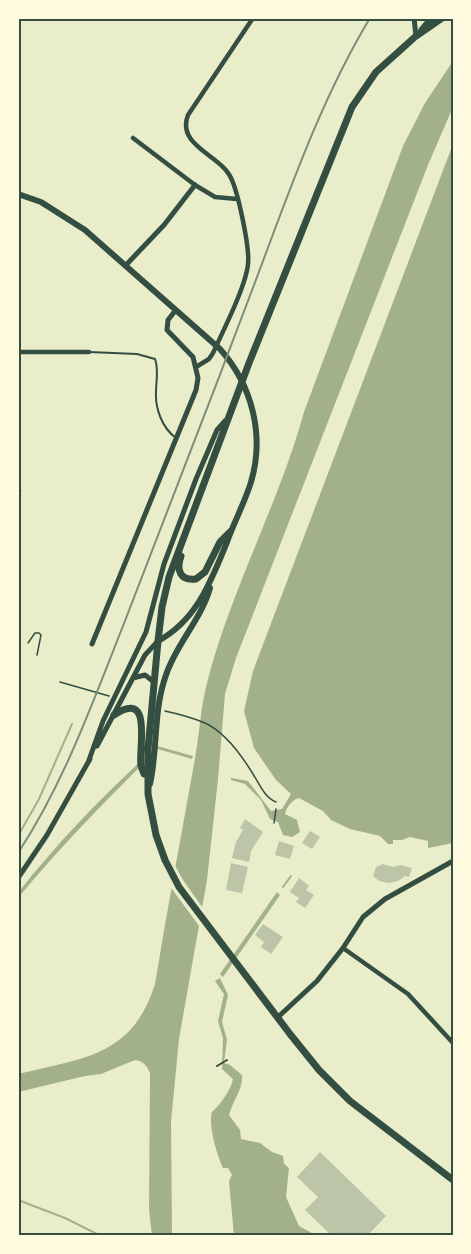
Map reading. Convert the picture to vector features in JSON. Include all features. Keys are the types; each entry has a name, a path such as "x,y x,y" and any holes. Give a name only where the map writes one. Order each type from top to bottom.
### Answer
{"main road":[{"path":"146,780 158,641 165,591 184,533 249,363 352,107 376,72 416,36 432,18"},
{"path":"416,36 442,18"},
{"path":"18,194 41,202 76,223 220,349 235,369 252,406 256,428 256,454 248,490 213,576 207,597 194,625 171,660 162,685 148,794"},
{"path":"184,533 184,546 178,569 180,574 191,580 205,572 220,542 230,532"},
{"path":"158,641 169,635 189,617 213,576"},
{"path":"114,715 125,709 134,710 140,715 143,732 141,765 156,834 165,860 183,893 319,1070 350,1101 453,1180"}],"street":[{"path":"196,367 209,359 213,353 247,274 248,252 231,176 187,135 185,124 252,18"},
{"path":"414,18 416,36"},
{"path":"134,138 195,185 215,197 237,199"},
{"path":"126,265 164,225 195,185"},
{"path":"92,644 196,390 198,378 196,367 188,349 167,330 168,320 175,310"},
{"path":"18,352 89,352"},
{"path":"89,760 103,721 146,632 164,564 196,479 217,430 228,417"},
{"path":"18,878 47,835 145,655 158,641"},
{"path":"130,682 141,675 148,676 154,682"},
{"path":"278,1017 318,981 363,917 385,898 453,861"},
{"path":"343,948 408,994 453,1042"}],"lane":[{"path":"89,352 137,354 155,359 157,365 156,403 164,425 176,438"},
{"path":"217,1066 227,1060"}],"path":[{"path":"28,643 35,633 41,635 37,656"},
{"path":"60,682 117,698"},
{"path":"159,709 206,723 214,728 242,758 264,791 276,802"},
{"path":"274,823 276,809"}],"shaded area":[{"path":"453,61 453,107 428,165 236,658 225,694 207,880 179,1039 171,1122 172,1236 152,1236 149,1210 150,1073 146,1066 135,1060 101,1074 18,1092 18,1074 84,1058 102,1050 119,1040 133,1027 145,1008 155,984 196,755 204,696 227,618 281,481 304,412 403,146 425,103"},
{"path":"453,144 453,843 428,848 428,841 410,837 393,840 393,844 388,844 380,836 350,829 331,820 323,811 299,798 290,804 285,814 297,820 300,832 292,837 283,835 278,822 270,819 261,800 245,784 231,780 231,778 248,781 271,811 282,809 291,794 276,780 254,748 244,711 253,671"},
{"path":"157,746 193,756 192,759 158,749 86,822 18,898 18,893 67,835"},
{"path":"277,892 280,895 223,977 220,974"},
{"path":"220,978 228,995 222,1022 227,1040 224,1063 242,1075 241,1085 229,1115 240,1130 241,1139 260,1143 272,1152 283,1156 284,1164 289,1168 286,1197 299,1226 317,1236 234,1236 229,1181 232,1175 228,1168 223,1168 211,1124 212,1112 225,1097 233,1079 222,1069 223,1038 218,1021 224,994 215,981"}],"pier":[{"path":"173,862 205,911 202,930 169,885"}],"building":[{"path":"245,819 263,832 251,851 249,862 232,858 236,842 243,830 240,828"},
{"path":"310,831 320,837 312,849 302,843"},
{"path":"279,841 294,846 290,859 275,855"},
{"path":"231,863 248,867 242,893 226,890"},
{"path":"383,864 412,868 409,877 405,876 389,883 379,881 373,876 376,867"},
{"path":"299,878 309,886 306,890 314,895 305,908 296,902 299,898 290,892"},
{"path":"263,924 283,937 271,954 261,947 264,942 255,935"},
{"path":"320,1152 386,1216 367,1236 332,1236 305,1210 318,1197 297,1177"}],"waterway":[{"path":"18,836 39,799 72,724"},
{"path":"283,887 291,876"},
{"path":"18,1200 65,1218 101,1236"}],"railway":[{"path":"18,853 49,799 76,742 156,541 292,183 320,115 370,18"}]}
